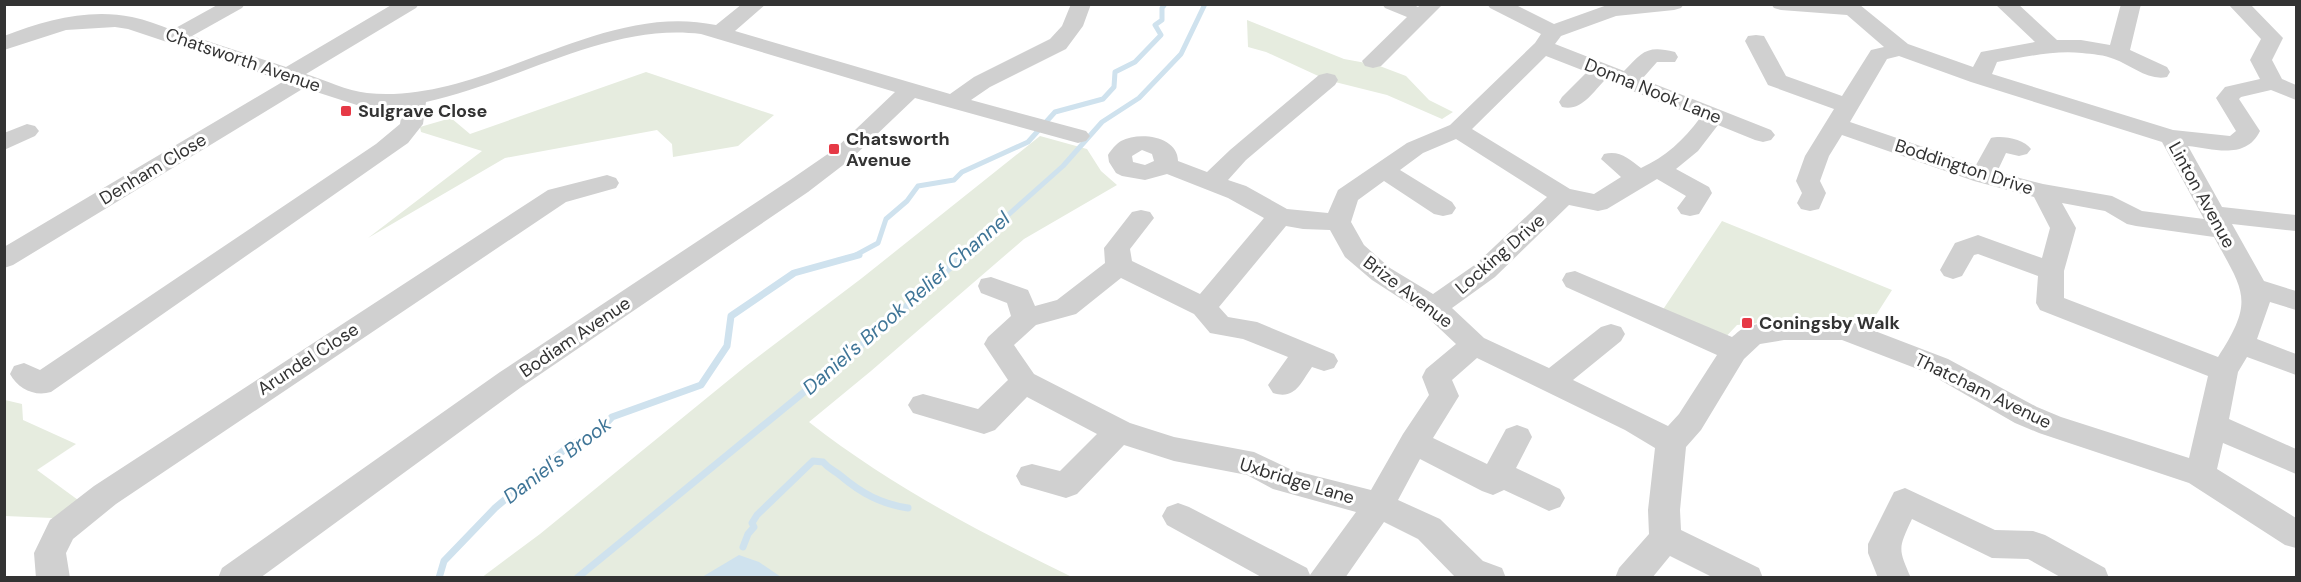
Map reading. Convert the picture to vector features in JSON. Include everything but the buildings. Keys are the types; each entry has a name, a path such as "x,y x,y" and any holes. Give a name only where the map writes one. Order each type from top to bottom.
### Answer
{"street":[{"path":"175,37 235,4"},
{"name":"Denham Close","path":"4,259 295,78 409,4"},
{"path":"719,33 756,4"},
{"path":"953,102 982,82 1058,44 1068,35 1076,21 1081,4"},
{"path":"1392,4 1427,10"},
{"name":"Donna Nook Lane","path":"1497,4 1548,40 1602,70 1763,135"},
{"path":"1115,147 1125,168 1131,171 1147,173 1165,165 1237,192 1280,216 1303,221 1338,222 1347,196 1415,148 1458,130 1548,40 1613,10 1674,4"},
{"path":"1781,4 1856,7"},
{"path":"2005,4 2051,46"},
{"path":"2119,53 2131,4"},
{"path":"2238,4 2272,38 2261,60 2273,83"},
{"name":"Linton Avenue","path":"1856,7 1900,49 1979,77 2170,137 2254,287"},
{"path":"1373,60 1427,10"},
{"name":"Chatsworth Avenue","path":"4,44 75,14 116,20 175,37 363,100 387,102 434,95 623,30 678,24 719,33 911,90 1078,136"},
{"name":"Boddington Drive","path":"1756,41 1774,72 1776,80 1842,116 1983,176 2043,192 2063,228 2051,271 2050,303 2224,371"},
{"path":"1979,77 1989,57 2051,46 2081,46 2119,53 2160,72"},
{"path":"1810,203 1814,193 1808,181 1817,156 1879,55 1900,49"},
{"path":"1628,80 1653,55 1667,57"},
{"path":"1570,102 1602,70"},
{"path":"1210,183 1238,155 1328,80"},
{"path":"2170,137 2235,144 2245,137 2248,131 2227,98 2233,92 2273,83 2296,93"},
{"name":"Bodiam Avenue","path":"234,578 510,380 799,186 843,154 911,90"},
{"path":"24,374 41,384 384,149 411,129 415,119 415,98"},
{"path":"1458,130 1563,196 1598,203 1649,175 1699,138 1713,116"},
{"path":"1983,176 1999,143 2019,149"},
{"path":"1613,159 1703,199"},
{"path":"1383,170 1443,208"},
{"name":"Arundel Close","path":"53,578 50,553 61,530 105,495 557,196 607,184"},
{"path":"2043,192 2112,204 2136,218 2296,223"},
{"name":"Locking Drive","path":"1432,306 1453,295 1519,242 1563,196"},
{"path":"1204,307 1280,216"},
{"path":"1141,218 1117,248 1119,266 1204,307 1220,326 1247,328 1305,352 1283,385"},
{"name":"Brize Avenue","path":"1338,222 1354,251 1381,274 1432,306 1474,345 1636,422 1671,443"},
{"path":"1953,270 1964,249 1978,244 2051,271"},
{"name":"Uxbridge Lane","path":"1119,266 1066,307 1026,318 998,344 1024,382 1119,431 1174,449 1254,464 1284,480 1379,505 1429,530 1471,571 1490,578"},
{"path":"1575,280 1720,343 1734,352"},
{"path":"991,286 1018,297 1026,318"},
{"path":"2200,474 2224,371 2241,344 2257,303 2254,287 2296,301"},
{"name":"Thatcham Avenue","path":"1671,443 1689,422 1734,352 1752,336 1784,330 1844,330 1938,366 2026,415 2050,425 2200,474 2296,535"},
{"path":"1552,381 1600,334"},
{"path":"2241,344 2296,365"},
{"path":"1326,578 1379,505 1414,441 1444,396 1436,377 1474,345"},
{"path":"923,405 984,422 1024,382"},
{"path":"2213,425 2296,462"},
{"path":"1032,476 1072,490 1119,431"},
{"path":"1414,441 1493,482 1517,437"},
{"path":"1631,578 1665,538 1665,499 1671,443"},
{"path":"1498,473 1549,498"},
{"path":"1895,578 1884,554 1884,544 1905,501 1992,544 2033,545 2093,578"},
{"path":"1178,516 1295,578"},
{"path":"1665,538 1747,578"}],"shaded area":[{"path":"1247,20 1344,59 1377,65 1406,76 1429,100 1453,112 1442,119 1387,95 1327,80 1266,52 1248,47"},
{"path":"646,72 774,115 738,146 673,157 672,144 657,130 505,158 368,238 482,151 421,132 420,127 451,118 470,134"},
{"path":"1040,136 1087,149 1101,171 1117,185 1024,239 809,422 871,467 936,507 1072,577 481,578 540,534 746,366 862,278"},
{"path":"1722,221 1892,290 1869,326 1839,316 1737,325 1720,343 1658,317"},
{"path":"5,400 22,404 23,420 76,444 37,470 89,508 76,519 5,516"}],"water":[{"path":"739,555 759,562 781,577 702,577"}],"waterway":[{"name":"Daniel's Brook","path":"854,256 878,243 886,219 907,201 918,186 954,180 962,172 1028,142 1055,112 1103,99 1114,87 1115,72 1135,62 1161,35 1155,25 1162,20 1162,8 1165,4"},
{"name":"Daniel's Brook Relief Channel","path":"962,256 1063,166 1102,122 1139,98 1181,54 1205,4"},
{"name":"Daniel's Brook","path":"439,578 444,561 495,508 570,445 597,433 612,417 701,385 727,346 731,316 794,273 859,255"},
{"name":"Daniel's Brook Relief Channel","path":"577,578 881,329 964,255"},
{"path":"743,547 748,534 754,527 752,523 757,515 813,461 823,462 856,488 872,497 908,508"}],"place":[{"name":"Sulgrave Close","path":"346,111"},
{"name":"Chatsworth Avenue","path":"834,149"},
{"name":"Coningsby Walk","path":"1747,323"}]}
